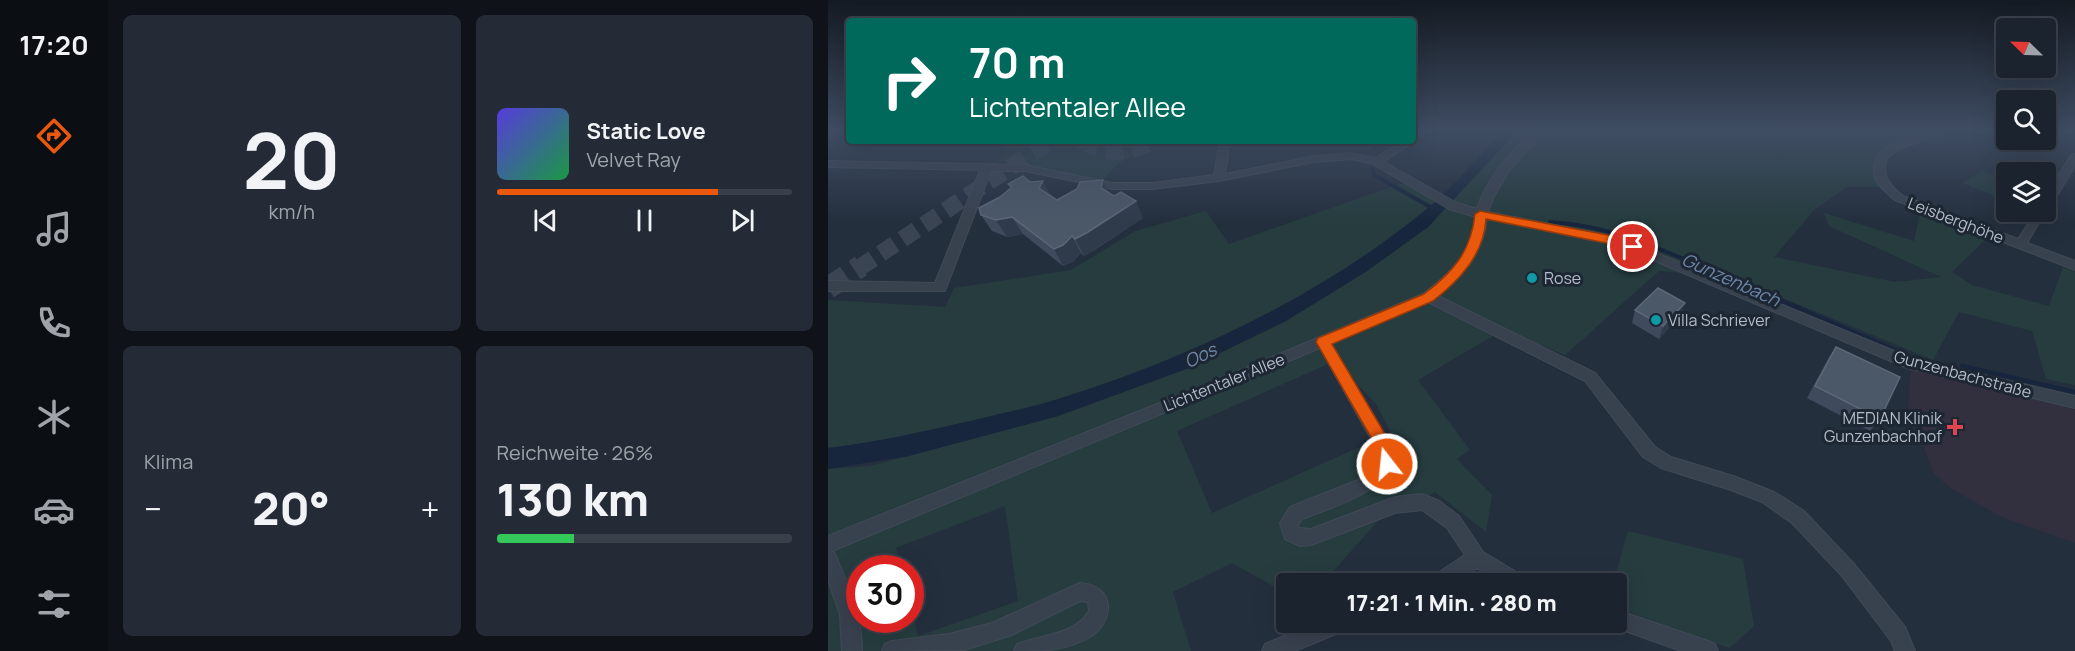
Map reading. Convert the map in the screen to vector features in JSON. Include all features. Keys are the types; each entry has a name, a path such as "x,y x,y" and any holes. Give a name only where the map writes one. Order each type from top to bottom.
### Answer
{"street":[{"path":"1219,178 1222,160"},
{"name":"Gunzenbachstraße","path":"828,164 1025,168 1112,186 1152,186 1219,178 1307,160"},
{"name":"Gunzenbachstraße","path":"1370,160 1377,162 1453,206 1480,214 1613,240 1757,297 1912,364 2075,402"},
{"name":"Lichtentaler Allee","path":"828,544 1428,297 1451,279 1467,259 1479,233 1480,214 1491,189 1511,160"},
{"name":"Leisberghöhe","path":"1880,160 1878,175 1886,188 1899,198 2075,266"},
{"path":"2056,188 2074,160"},
{"path":"828,286 940,288 987,166"},
{"name":"Leisberghöhe","path":"2020,245 2035,222"},
{"path":"1428,297 1445,303 1527,347 1590,377 1649,452 1666,463 1733,483 1768,497 1798,518 1848,570 1898,634 1905,651"},
{"path":"1323,342 1389,457 1382,471 1368,483 1296,513 1289,523 1291,533 1300,538 1311,537 1395,505 1422,502 1438,509 1453,522 1477,558 1502,573"},
{"path":"828,558 854,633 852,651"},
{"path":"1453,573 1477,558"},
{"path":"892,651 930,646 986,634 1014,624 1080,592 1087,592 1097,597 1098,615 1089,627 1076,635 1024,651"},
{"path":"1627,623 1708,651"},
{"path":"1272,651 1315,633"}],"shaded area":[{"path":"1912,364 2075,402 2075,543 2004,518 1952,489 1934,474 1908,406"}],"green space":[{"path":"1123,160 1103,181 1025,168 1013,162 997,162"},
{"path":"1490,160 1882,160 1879,162 1886,187 1847,187 1814,210 1774,257 1895,282 1941,277 1829,226 1824,213 1914,241 1920,212 1987,238 1952,272 1972,285 2049,306 2063,267 2075,272 2075,385 2046,379 2032,331 1959,312 1933,360 1744,282 1697,274 1659,271 1565,355 1503,330 1418,380 1470,450 1457,459 1492,495 1486,532 1435,492 1377,522 1332,573 1276,573 1276,588 1232,563 1173,592 1191,651 828,651 828,469 870,466 1058,416 1189,368 1286,321 1367,271 1428,227","holes":["1335,361 1376,404 1391,433 1212,513 1177,431","1005,506 1018,601 918,636 917,633 846,633 846,555 898,555 896,548"]},
{"path":"1981,171 1996,177 1996,196 1963,183"},
{"path":"1408,181 1439,198 1353,263 1306,292 1208,342 1157,364 1045,403 921,432 828,448 828,300 945,307 954,288 1071,270 1135,231 1206,211 1229,244"},
{"path":"1628,531 1743,559 1754,626 1729,648 1627,612 1627,573 1616,573"}],"water":[{"name":"Oos","path":"1476,160 1490,160 1428,227 1367,271 1286,321 1189,368 1058,416 909,456 828,469 828,448 920,432 1035,406 1149,367 1195,348 1241,327 1329,278 1411,222 1448,190"}],"building":[{"path":"1023,176 1030,182 1043,181 1039,188 1057,200 1077,189 1080,182 1103,180 1101,188 1114,196 1121,192 1136,201 1088,232 1075,239 1072,236 1063,245 1054,249 1012,217 996,220 981,215 979,208 1000,197 1012,187 1008,184"},
{"path":"1658,288 1685,303 1663,326 1635,310"},
{"path":"1836,347 1900,377 1880,419 1815,386"}],"waterway":[{"path":"1373,169 1374,175 1434,209"},
{"name":"Gunzenbach","path":"1550,222 1591,227 1610,232 1705,268"},
{"name":"Gunzenbach","path":"1702,266 1906,355"},
{"name":"Gunzenbach","path":"1962,366 2075,392"}],"tunnel":[{"path":"859,268 1021,160"},
{"path":"828,288 861,266"}],"place":[{"name":"Rose","path":"1532,278"},
{"name":"Villa Schriever","path":"1656,320"},
{"name":"MEDIAN Klinik Gunzenbachhof","path":"1955,427"}],"route":[{"path":"1387,464 1389,457 1387,451 1323,342 1428,297 1440,288 1460,269 1472,250 1479,233 1480,214 1613,240 1633,247"}]}
